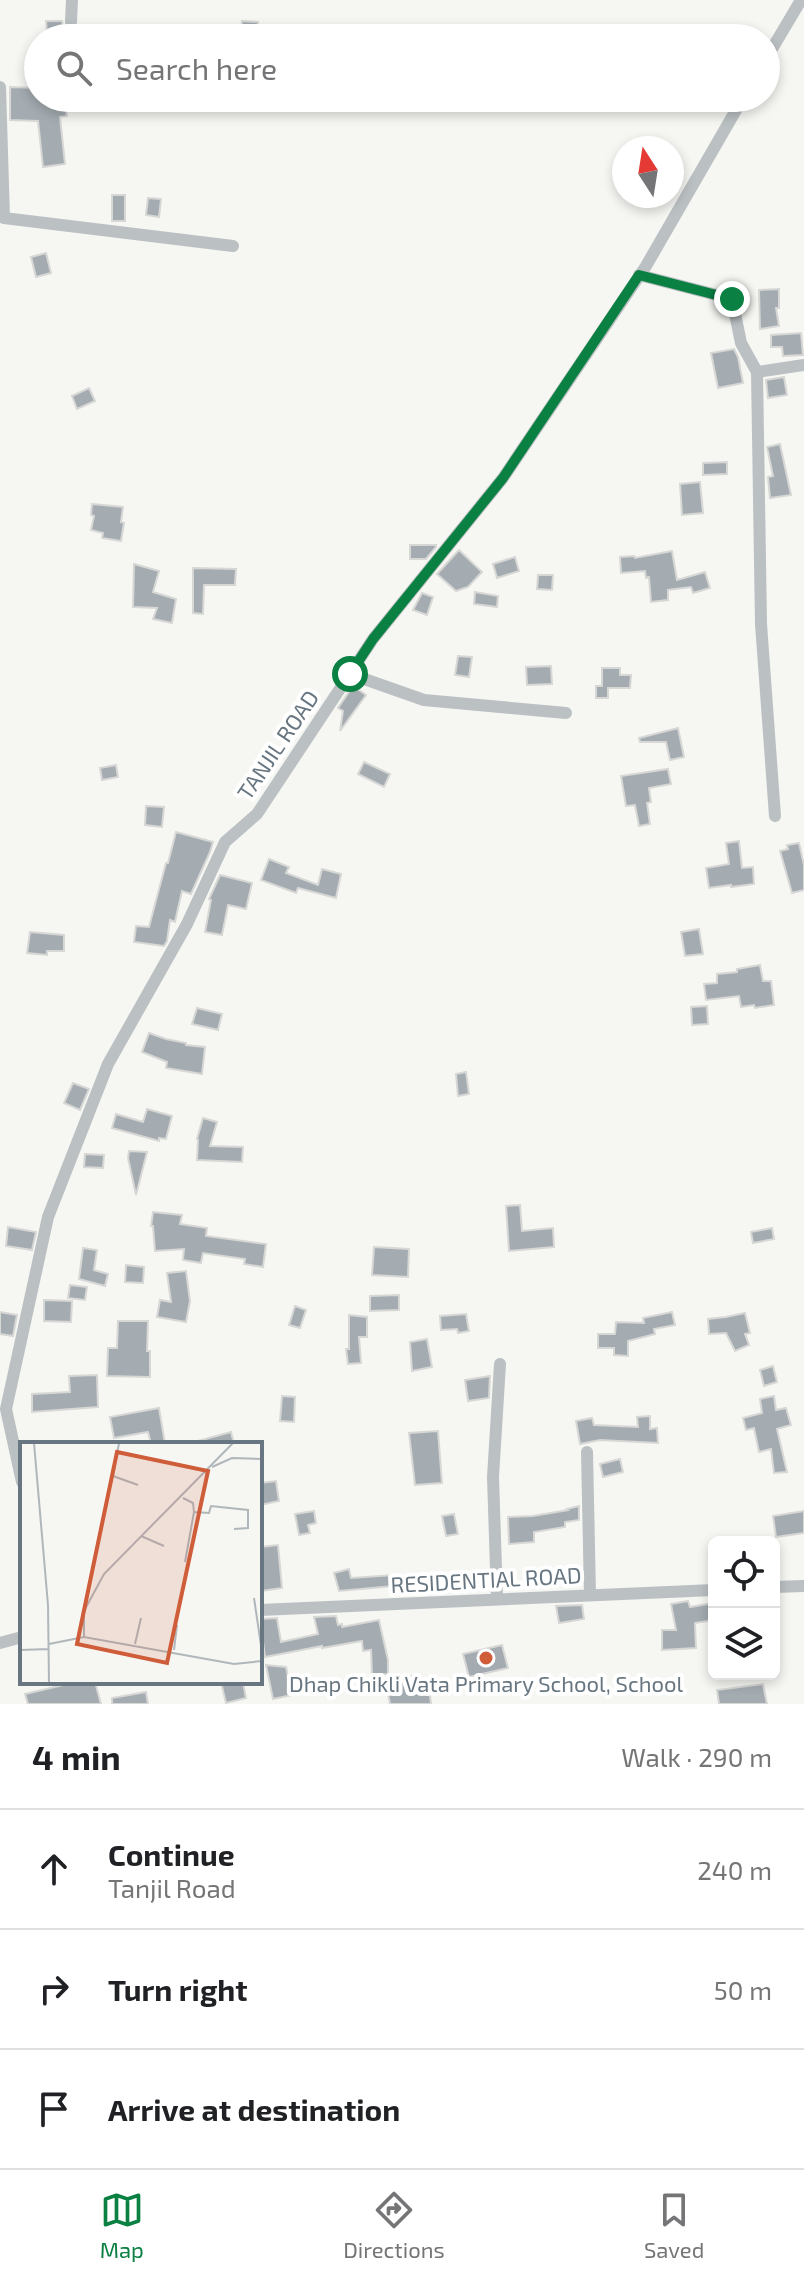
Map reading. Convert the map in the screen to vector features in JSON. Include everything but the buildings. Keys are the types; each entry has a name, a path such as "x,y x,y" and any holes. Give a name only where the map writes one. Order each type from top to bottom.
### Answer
{"street":[{"path":"71,22 72,0"},
{"path":"780,35 801,0"},
{"path":"0,87 4,218 233,246"},
{"name":"TANJIL ROAD","path":"20,1473 6,1409 48,1217 108,1064 187,924 225,842 257,814 373,639 503,478 639,275 735,112"},
{"path":"639,275 732,299 741,343 757,372 761,624 775,816"},
{"path":"757,372 804,365"},
{"path":"350,674 424,700 566,713"},
{"path":"497,1599 493,1477 500,1364"},
{"path":"587,1452 590,1595"},
{"path":"780,1587 804,1586"},
{"name":"RESIDENTIAL ROAD","path":"262,1610 708,1590"},
{"path":"0,1643 20,1638"}],"place":[{"name":"Dhap Chikli Vata Primary School, School","path":"486,1658"}],"route":[{"path":"350,674 373,639 503,478 639,275 732,299"}]}
